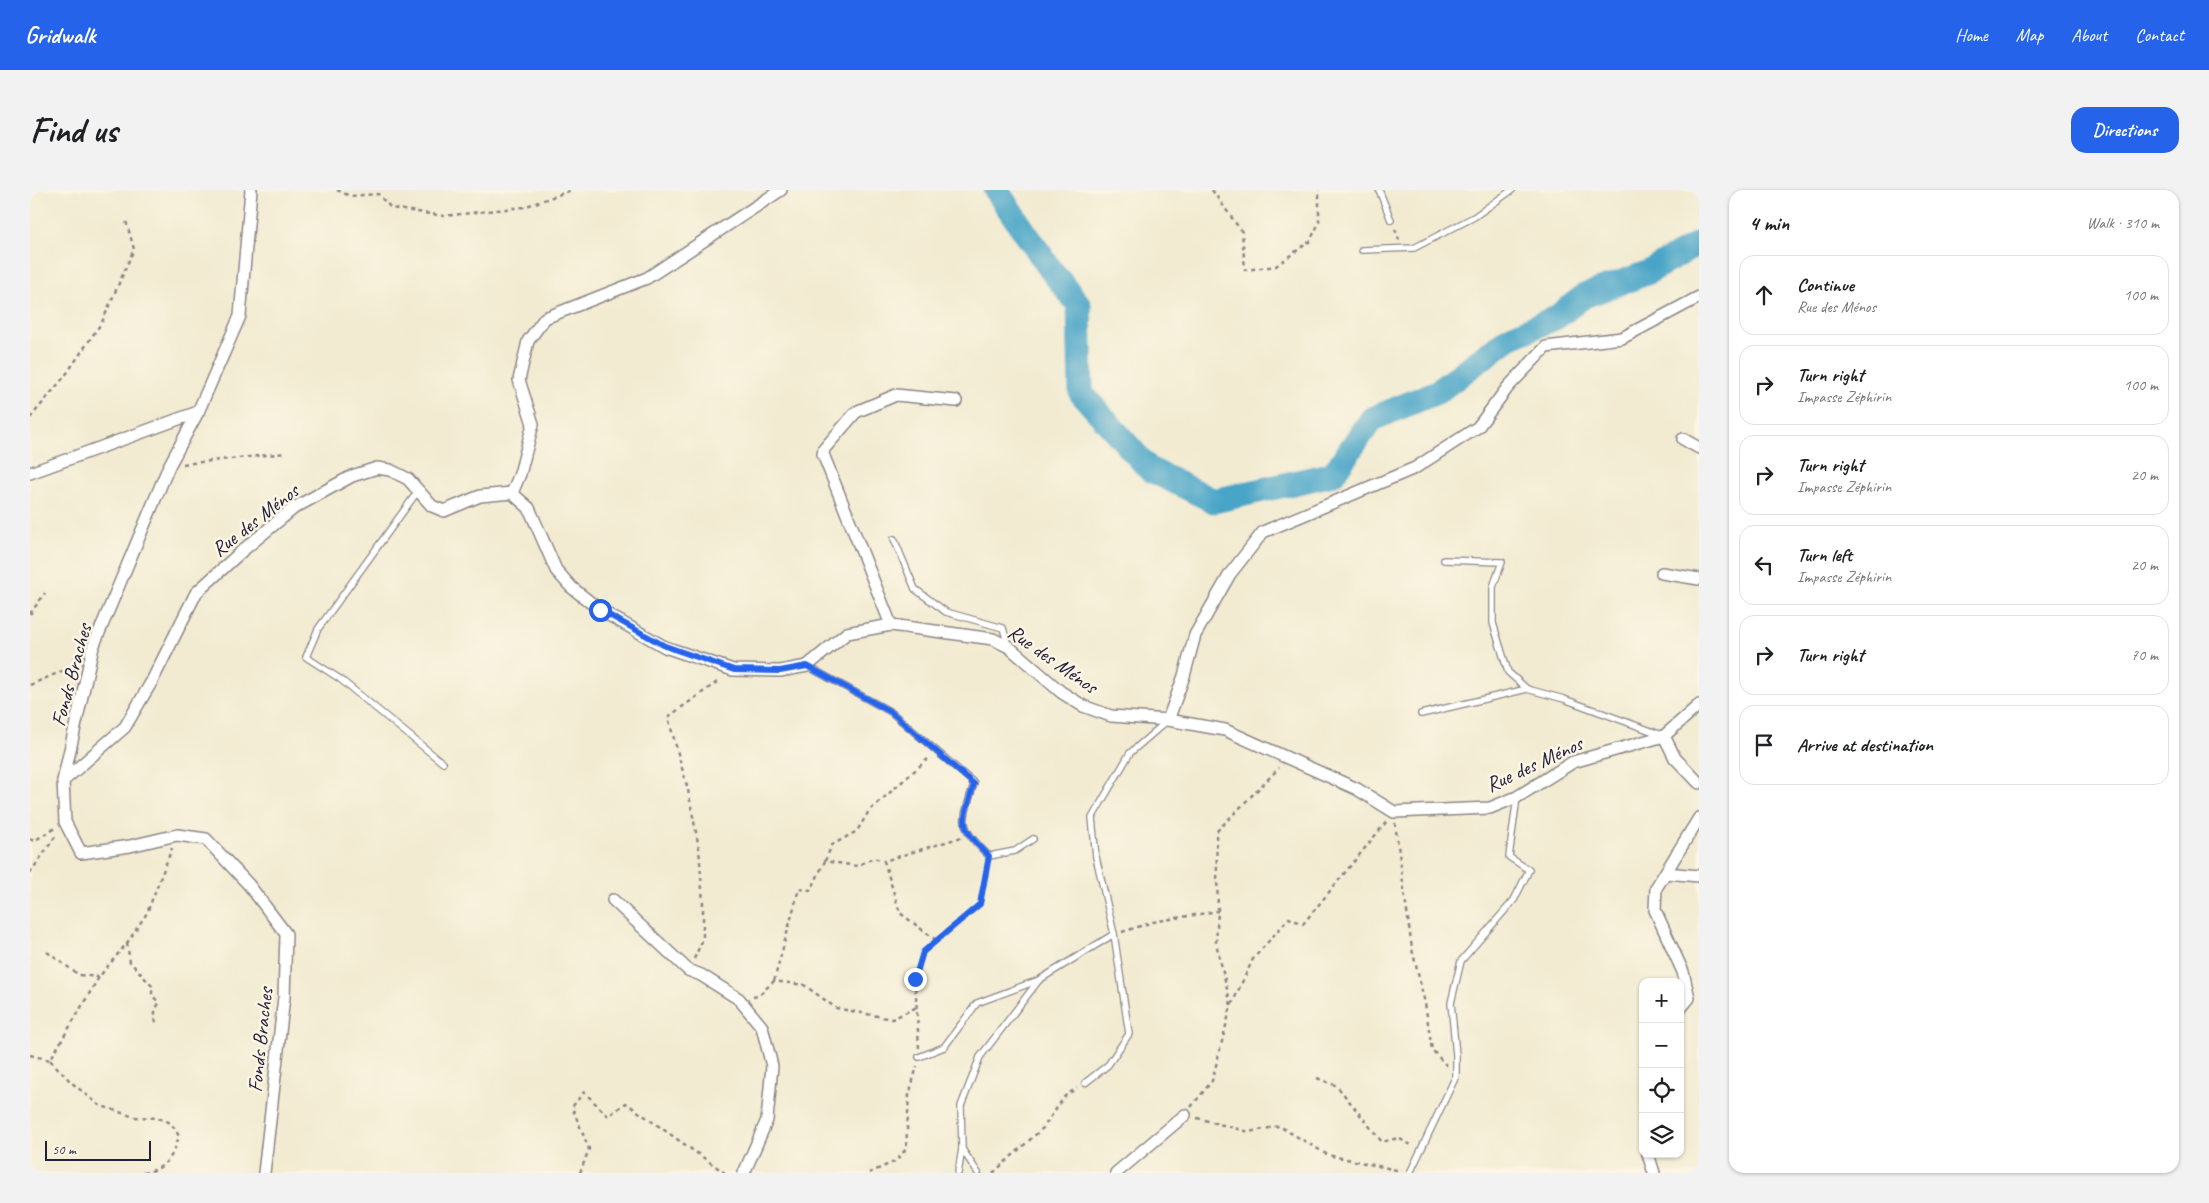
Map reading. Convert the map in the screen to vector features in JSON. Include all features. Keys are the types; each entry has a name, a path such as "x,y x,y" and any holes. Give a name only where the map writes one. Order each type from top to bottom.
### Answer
{"street":[{"name":"Fonds Braches","path":"251,190 240,316 198,412 169,466 94,647 63,781 65,822 81,853 130,846 177,835 206,838 249,885 286,934 284,998 264,1173"},
{"path":"512,493 520,474 533,424 519,380 528,341 545,318 647,278 781,190"},
{"path":"1168,720 1184,676 1195,635 1230,574 1263,532 1415,468 1462,438 1478,427 1508,387 1546,347 1622,338 1699,297"},
{"path":"891,625 823,454 824,449 856,412 896,395 956,401"},
{"path":"31,471 198,412"},
{"path":"1683,439 1699,448"},
{"name":"Rue des Ménos","path":"63,781 125,727 152,681 196,593 286,514 352,476 377,468 390,470 408,479 432,506 444,511 480,496 512,493 529,508 556,570 571,588 600,610 665,646 734,670 780,671 807,666 847,633 891,625 993,639 1009,647 1061,692 1083,706 1111,716 1168,720 1225,730 1357,789 1394,812 1490,808 1517,797 1573,762 1664,736"},
{"path":"1662,573 1699,579"},
{"path":"1699,705 1664,736 1675,758 1699,783"},
{"path":"1684,1004 1689,998 1683,972 1655,910 1656,888 1699,818"},
{"path":"1666,873 1699,876"},
{"path":"613,900 688,970 701,975 739,999 762,1027 772,1066 767,1120 744,1173"},
{"path":"1116,1173 1185,1115"},
{"path":"1649,1158 1654,1173"}],"lane":[{"path":"1379,190 1392,220"},
{"path":"1362,250 1414,248 1474,217 1512,190"},
{"path":"418,491 318,630 306,657 340,679 443,763"},
{"path":"894,539 915,589 946,612 1003,628 1009,647"},
{"path":"1444,560 1502,562 1493,587 1493,623 1508,672 1527,690"},
{"path":"807,666 891,712 974,784 964,820 968,835 989,856 1016,851 1034,838"},
{"path":"1421,714 1527,690 1564,699 1664,736"},
{"path":"1085,1083 1108,1065 1129,1034 1114,934 1096,857 1092,818 1130,753 1168,720"},
{"path":"1410,1173 1456,1076 1450,1003 1461,961 1514,900 1529,870 1509,857 1517,797"},
{"path":"919,1057 944,1047 977,1003 1040,980 1114,934"},
{"path":"958,1173 962,1149 961,1106 980,1057 1040,980"},
{"path":"962,1149 978,1173"}],"path":[{"path":"337,190 350,196 378,194 391,208 444,216 524,207 572,190"},
{"path":"1212,190 1242,232 1245,270 1276,266 1310,241 1319,223 1319,190"},
{"path":"1392,220 1402,249"},
{"path":"30,418 65,376 102,322 134,249 126,221"},
{"path":"169,466 286,453"},
{"path":"30,614 45,593"},
{"path":"30,685 77,665 87,659 94,647"},
{"path":"688,970 703,939 699,848 688,790 668,717 734,670"},
{"path":"739,999 758,996 774,981 799,888 811,890 832,845 857,831 869,811 936,751"},
{"path":"1231,1006 1216,942 1218,910 1216,832 1289,758"},
{"path":"1394,812 1303,924 1289,918 1253,959 1231,1006 1212,1080 1185,1115 1249,1132 1279,1126 1328,1156 1410,1173"},
{"path":"1394,812 1412,949 1425,1003 1432,1050 1456,1076"},
{"path":"30,839 34,841 65,822"},
{"path":"30,873 65,822"},
{"path":"50,1060 99,977 127,943 147,912 177,835"},
{"path":"825,861 857,866 873,858 884,861 968,835"},
{"path":"869,1173 896,1161 906,1148 909,1095 919,1057 915,979 923,952 980,904 989,856"},
{"path":"884,861 900,913 936,940"},
{"path":"1114,934 1152,922 1218,910"},
{"path":"127,943 130,962 152,986 152,995 159,1003 154,1011 154,1020 158,1026"},
{"path":"47,952 79,975 99,977"},
{"path":"774,981 804,984 836,1008 892,1019 917,1007"},
{"path":"30,1055 50,1060 72,1083 98,1105 134,1117 158,1118 172,1123 178,1136 175,1150 168,1162 150,1172 143,1173"},
{"path":"1317,1078 1336,1086 1382,1142 1398,1138 1420,1150"},
{"path":"993,1173 1043,1128 1065,1096 1085,1083"},
{"path":"580,1173 589,1149 572,1107 584,1092 608,1116 626,1103 725,1173"}],"waterway":[{"path":"996,190 1051,270 1079,305 1081,393 1149,469 1214,501 1333,474 1372,419 1437,392 1509,338 1557,317 1584,296 1647,273 1699,243"}],"route":[{"path":"600,610 665,646 734,670 780,671 807,666 891,712 974,784 964,820 968,835 989,856 980,904 923,952 915,979"}]}
